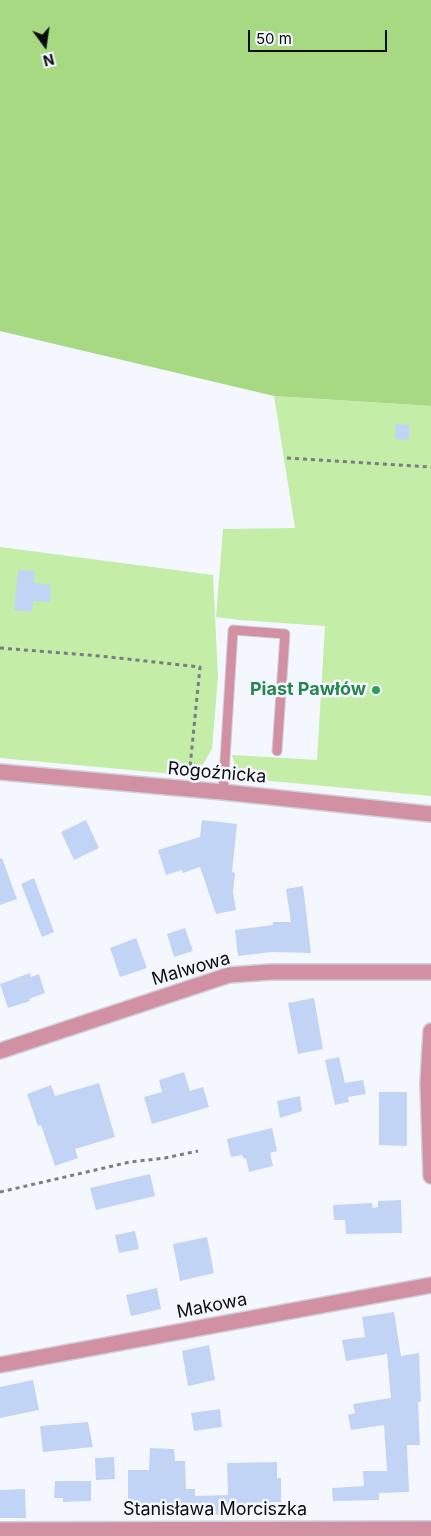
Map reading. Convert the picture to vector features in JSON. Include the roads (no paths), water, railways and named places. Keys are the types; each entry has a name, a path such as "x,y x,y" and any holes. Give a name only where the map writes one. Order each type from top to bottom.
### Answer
{"street":[{"name":"Rogoźnicka","path":"0,772 223,792 431,814"},
{"name":"Malwowa","path":"0,1051 229,975 271,972 431,972"},
{"path":"431,1031 428,1082 431,1176"},
{"name":"Makowa","path":"0,1365 431,1285"},
{"name":"Stanisława Morciszka","path":"0,1530 431,1529"}],"lane":[{"path":"223,792 233,630 285,634 277,751"}],"place":[{"name":"Piast Pawłów","path":"376,690"}]}
